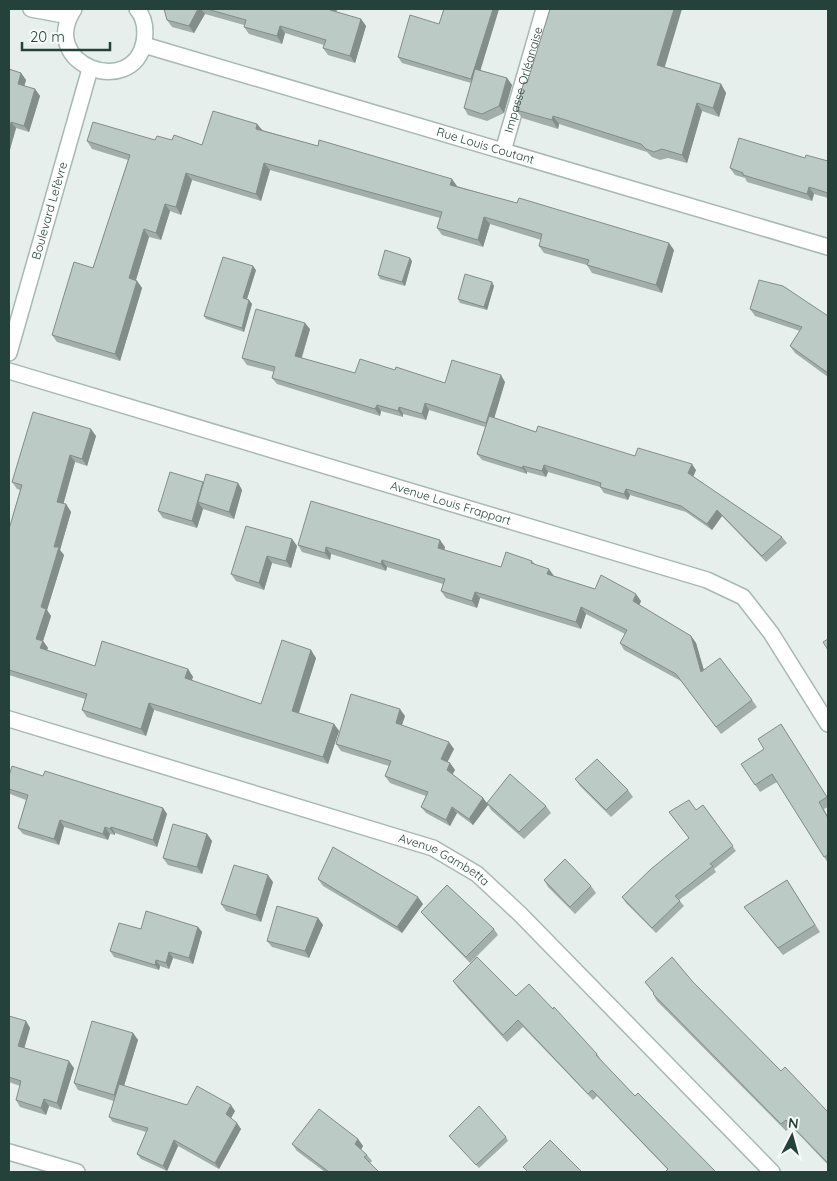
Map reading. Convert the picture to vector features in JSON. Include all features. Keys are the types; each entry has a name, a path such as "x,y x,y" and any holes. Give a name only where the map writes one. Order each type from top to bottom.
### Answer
{"street":[{"path":"31,9 72,13 66,29 67,41 71,52 79,62 90,69 103,72 116,71 133,61 144,45 144,22 137,9"},
{"name":"Impasse Orléanaise","path":"503,151 544,9"},
{"name":"Rue Louis Coutant","path":"144,45 828,247"},
{"name":"Boulevard Lefèvre","path":"9,353 90,69"},
{"name":"Avenue Louis Frappart","path":"9,370 707,580 743,596 771,634 828,724"},
{"name":"Avenue Gambetta","path":"9,720 433,848 477,874 520,914 772,1172"},
{"path":"9,1152 77,1172"}],"building":[{"path":"164,9 198,9 189,26 167,20"},
{"path":"207,9 330,9 361,19 350,56 323,48 326,40 280,26 277,36 244,27 246,20"},
{"path":"444,9 493,9 471,79 398,57 410,15 439,24"},
{"path":"550,9 674,9 657,65 721,84 713,108 697,103 682,155 662,149 654,152 646,149 641,144 553,116 552,120 516,110 524,82 527,83"},
{"path":"9,69 21,73 18,84 35,89 24,126 11,122 9,131"},
{"path":"475,69 507,78 499,106 482,114 464,108"},
{"path":"213,111 257,124 256,129 318,146 319,140 452,179 450,185 517,203 519,198 669,243 656,285 587,265 589,260 539,246 542,234 484,217 478,240 437,228 442,212 264,163 256,194 186,173 176,207 165,204 156,233 144,229 129,278 137,281 115,354 52,335 74,262 93,268 130,155 87,141 93,122 155,140 157,136 172,140 174,135 202,145"},
{"path":"739,138 805,158 806,155 828,161 828,193 809,187 807,194 743,175 743,173 730,168"},
{"path":"385,250 410,258 402,282 378,275"},
{"path":"223,257 253,266 243,298 249,300 242,328 204,316"},
{"path":"465,274 492,282 484,307 458,299"},
{"path":"759,280 783,286 828,316 828,373 790,346 802,327 750,309"},
{"path":"256,309 305,323 295,356 355,373 360,359 395,370 396,367 445,383 452,360 501,375 486,423 425,403 422,414 399,407 398,411 377,405 375,409 272,378 275,367 242,358"},
{"path":"33,412 91,429 82,459 70,455 57,502 66,504 54,547 59,547 41,607 46,609 36,639 43,641 40,648 95,666 102,641 188,669 185,678 261,704 282,640 311,650 292,711 334,724 323,757 149,703 141,729 82,710 87,694 9,670 9,529 22,485 12,482"},
{"path":"489,416 536,432 538,426 635,456 638,448 692,464 688,473 782,537 762,556 717,510 707,524 681,506 626,489 624,494 600,487 601,483 544,465 542,471 523,466 522,468 477,454"},
{"path":"170,472 203,482 192,521 158,511"},
{"path":"206,474 238,483 229,512 198,502"},
{"path":"311,501 440,540 438,548 501,567 506,552 549,569 547,574 595,589 601,575 636,594 633,601 691,636 701,672 720,658 752,700 716,727 676,674 620,643 627,630 581,607 576,622 475,592 472,601 441,591 445,579 382,560 381,564 326,547 325,553 298,545"},
{"path":"246,526 292,539 286,561 267,556 259,583 231,574"},
{"path":"828,639 828,650 823,642"},
{"path":"351,694 400,709 396,723 449,742 441,759 450,763 447,770 483,798 469,819 452,807 446,820 421,807 428,792 385,776 391,761 336,744"},
{"path":"781,724 827,797 819,802 828,818 828,855 824,857 772,774 755,785 741,764 764,749 758,739"},
{"path":"597,759 628,790 606,810 575,779"},
{"path":"12,766 43,776 45,771 163,808 153,840 111,827 110,829 105,827 103,834 60,820 54,839 18,828 28,795 9,789 9,776"},
{"path":"510,774 546,806 519,832 487,803"},
{"path":"689,800 696,810 703,805 733,846 710,864 713,866 675,896 680,901 652,928 622,897 651,869 689,838 669,812"},
{"path":"173,824 207,834 197,867 163,858"},
{"path":"333,847 418,897 397,927 318,879"},
{"path":"565,859 591,886 570,907 544,880"},
{"path":"234,865 268,875 256,915 221,904"},
{"path":"787,880 815,925 778,948 744,907"},
{"path":"447,885 494,929 466,957 421,912"},
{"path":"277,906 318,918 305,951 267,941"},
{"path":"146,911 198,927 189,958 169,952 166,963 156,960 155,965 110,951 119,923 141,929"},
{"path":"477,957 516,996 529,984 553,1009 554,1007 635,1096 638,1093 716,1172 665,1172 668,1169 592,1090 588,1094 518,1020 503,1035 453,981"},
{"path":"672,957 693,982 781,1071 785,1067 828,1112 828,1163 786,1120 781,1124 653,994 645,982"},
{"path":"9,1016 26,1021 18,1046 69,1061 57,1103 44,1099 41,1108 16,1100 21,1081 9,1077"},
{"path":"92,1021 133,1033 114,1095 74,1083"},
{"path":"119,1084 187,1105 197,1086 231,1105 226,1114 237,1123 215,1163 174,1140 163,1166 137,1154 148,1128 109,1117"},
{"path":"479,1106 506,1137 476,1165 449,1136"},
{"path":"319,1109 358,1139 355,1144 367,1155 364,1157 379,1172 329,1172 292,1144"},
{"path":"550,1140 582,1172 528,1172 523,1167"}]}
